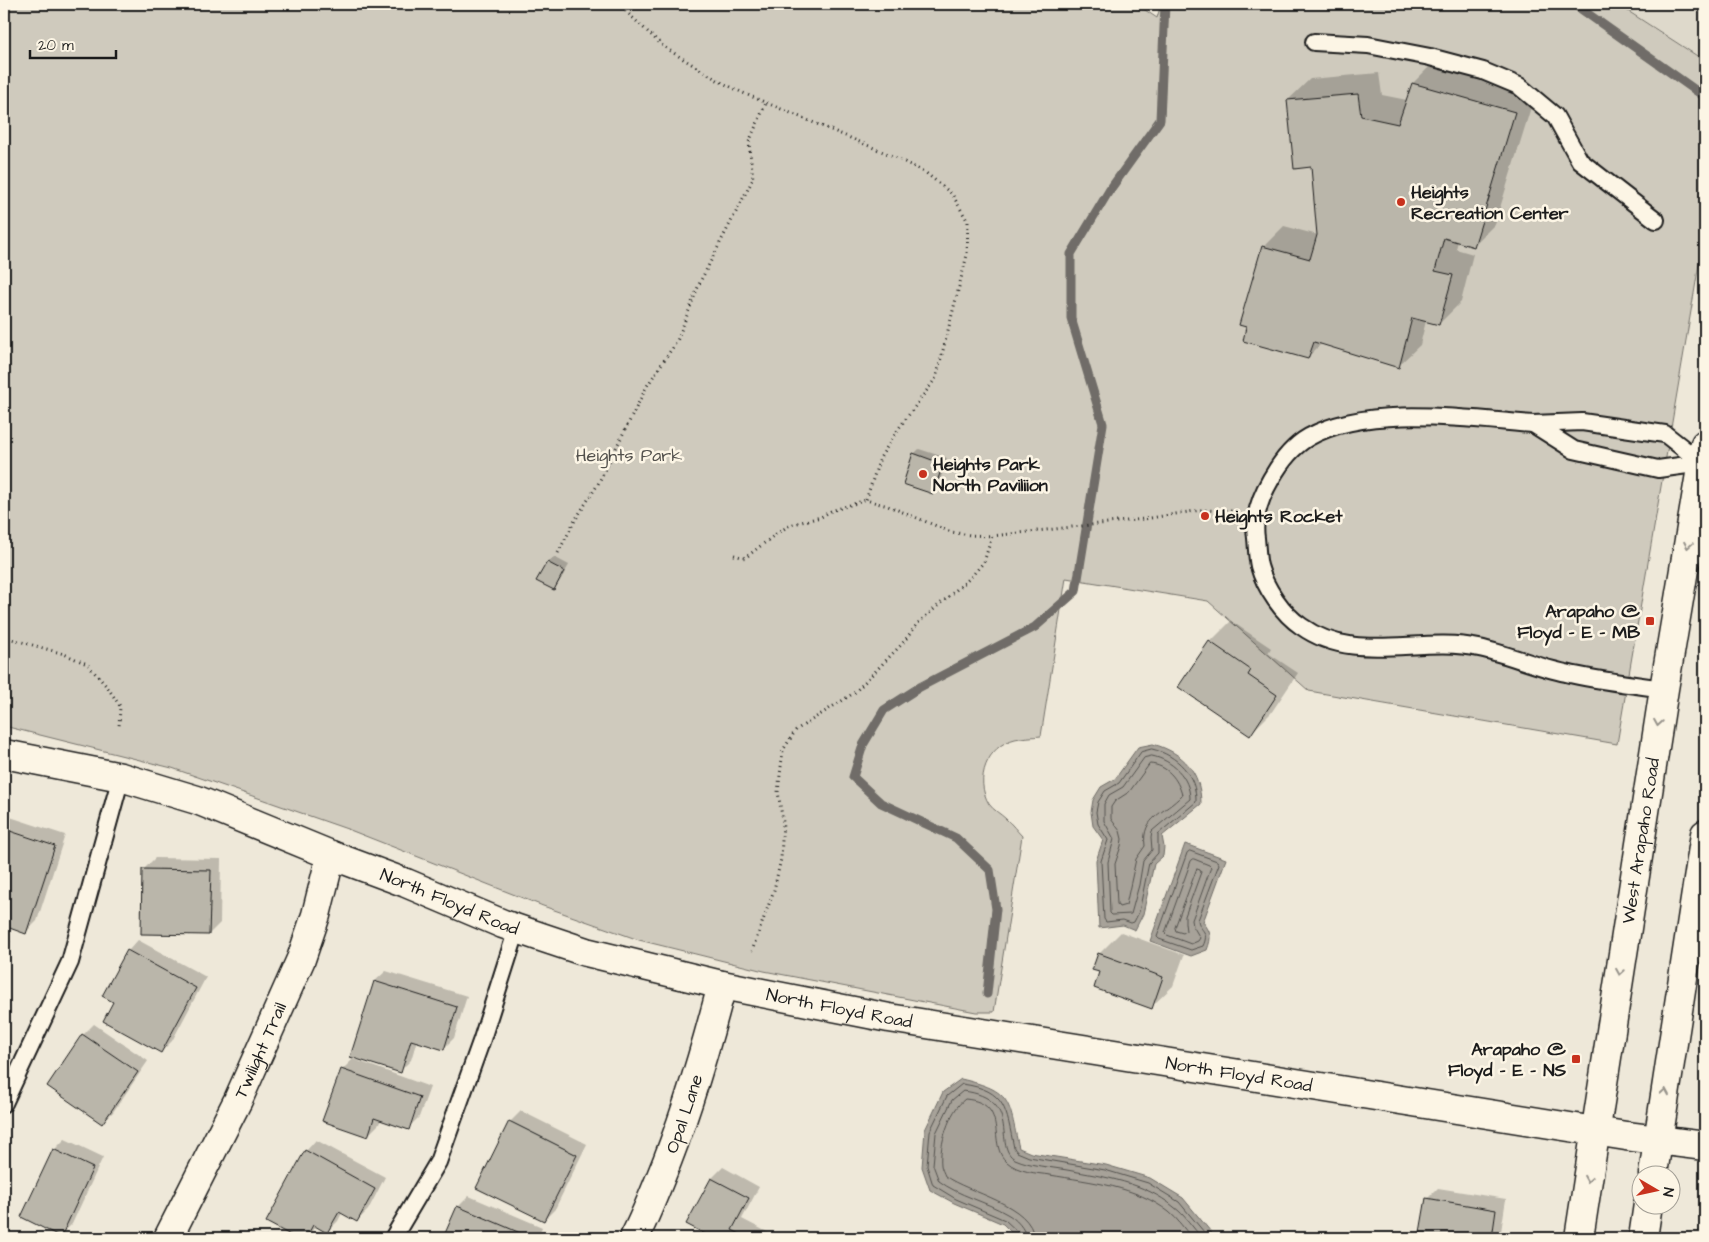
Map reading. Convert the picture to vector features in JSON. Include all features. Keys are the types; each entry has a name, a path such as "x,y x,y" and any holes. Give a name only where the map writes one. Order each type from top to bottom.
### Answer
{"street":[{"name":"West Arapaho Road","path":"1579,1238 1664,689 1704,457"},
{"name":"North Floyd Road","path":"4,754 121,777 197,800 517,929 586,952 722,985 888,1018 1658,1141 1705,1146"},
{"path":"1655,1164 1705,834"},
{"name":"Twilight Trail","path":"168,1238 238,1100 301,959 316,915 331,855"},
{"name":"Opal Lane","path":"634,1238 679,1133 704,1055 722,985"},
{"path":"1643,1238 1647,1214"}],"lane":[{"path":"1314,42 1368,45 1430,57 1483,71 1519,86 1554,116 1580,161 1656,220"},
{"path":"1664,689 1566,674 1478,648 1443,644 1370,648 1334,643 1301,626 1275,600 1259,567 1255,530 1258,512 1262,494 1281,462 1309,437 1343,423 1382,417 1450,418 1533,424 1582,422 1665,434 1704,457"},
{"path":"1533,424 1574,450 1658,469 1704,457"},
{"path":"4,1103 70,962 121,777"},
{"path":"392,1238 438,1162 482,1039 517,929"}],"path":[{"path":"618,4 664,47 719,81 766,103 893,156 926,173 952,194 968,222 967,255 936,378 899,428 880,458 866,500"},
{"path":"558,553 602,476 647,386 677,341 700,282 753,179 749,142 766,103"},
{"path":"734,555 745,558 790,525 821,517 831,511 866,500 888,506 951,532 992,536 1144,519 1202,510 1258,512"},
{"path":"752,951 774,890 780,859 783,822 778,792 783,750 796,730 854,693 902,644 918,623 970,578 984,562 992,536"},
{"path":"8,638 64,654 87,664 108,688 120,706 119,728"}],"shaded area":[{"path":"1617,4 1705,4 1705,61"}],"green space":[{"name":"Heights Park","path":"4,4 1136,4 1157,18 1161,4 1617,4 1705,61 1705,229 1617,744 1309,691 1208,601 1066,578 1041,736 1018,738 1005,743 991,756 983,774 985,794 989,804 1022,836 994,1012 976,1012 764,971 639,940 543,906 350,830 172,768 4,726"}],"water":[{"path":"1153,744 1174,753 1189,765 1198,782 1201,804 1162,836 1163,856 1154,864 1143,914 1135,930 1123,925 1099,928 1096,861 1103,840 1093,826 1091,812 1093,800 1101,787 1115,779 1138,747"},
{"path":"1185,844 1226,859 1203,922 1208,929 1210,942 1207,950 1191,956 1150,941"},
{"path":"961,1079 990,1088 999,1093 1005,1100 1010,1108 1019,1148 1031,1153 1106,1165 1150,1178 1183,1198 1214,1238 1017,1238 1003,1224 954,1203 930,1190 922,1167 925,1130 943,1092"}],"building":[{"name":"Heights Recreation Center","path":"1412,83 1515,112 1474,247 1444,238 1435,271 1453,275 1439,325 1412,318 1399,368 1314,342 1308,359 1243,341 1246,327 1239,325 1262,246 1310,259 1317,235 1311,167 1294,169 1287,100 1358,94 1361,116 1398,124"},
{"name":"Heights Park North Paviliion","path":"913,453 943,464 933,494 903,484"},
{"path":"547,562 564,571 554,590 536,581"},
{"path":"1209,641 1251,670 1248,675 1277,695 1250,736 1178,687"},
{"path":"4,829 55,846 26,934 4,926"},
{"path":"142,869 211,870 209,935 141,934"},
{"path":"127,950 196,988 161,1053 103,1021 113,1002 102,996"},
{"path":"1098,953 1163,977 1152,1009 1094,988 1099,972 1092,970"},
{"path":"374,981 457,1007 444,1050 411,1040 401,1073 350,1057"},
{"path":"82,1034 138,1072 102,1124 47,1086"},
{"path":"341,1069 420,1097 409,1130 374,1118 368,1137 322,1121"},
{"path":"509,1121 577,1155 544,1221 476,1188"},
{"path":"53,1149 93,1168 61,1237 21,1217"},
{"path":"305,1150 375,1189 357,1222 339,1212 327,1233 313,1225 306,1238 296,1238 266,1222"},
{"path":"711,1178 749,1198 732,1230 748,1238 713,1238 686,1224"},
{"path":"1426,1198 1496,1210 1492,1238 1419,1238"},
{"path":"457,1206 532,1238 443,1238"}],"waterway":[{"path":"987,994 996,909 990,870 956,838 881,803 853,777 863,745 884,710 920,687 1035,627 1076,591 1103,424 1071,318 1071,254 1109,191 1160,120 1165,4"},
{"path":"1574,4 1705,97"}],"place":[{"name":"Heights Recreation Center","path":"1401,202"},
{"name":"Heights Park North Paviliion","path":"923,474"},
{"name":"Heights Rocket","path":"1205,516"},
{"name":"Arapaho @ Floyd - E - MB","path":"1650,621"},
{"name":"Arapaho @ Floyd - E - NS","path":"1576,1059"}]}
